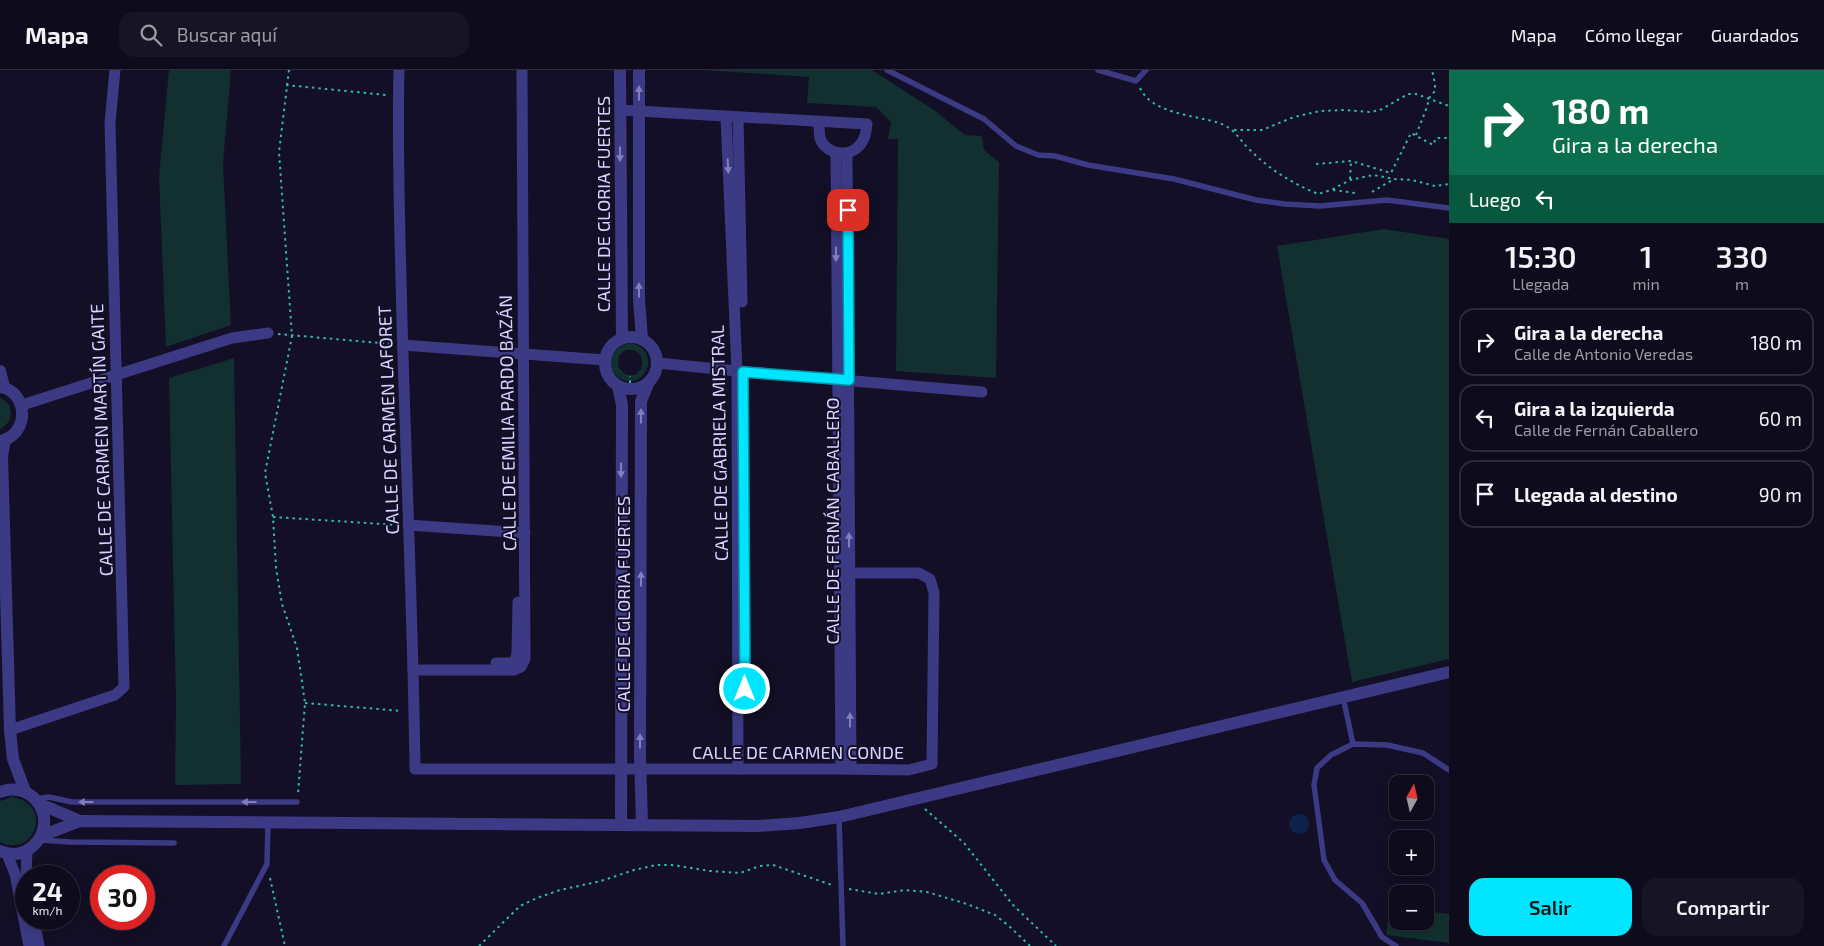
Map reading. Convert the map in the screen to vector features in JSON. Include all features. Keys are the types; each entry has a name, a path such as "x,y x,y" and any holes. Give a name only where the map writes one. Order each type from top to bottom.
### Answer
{"street":[{"name":"CALLE DE CARMEN MARTÍN GAITE","path":"10,730 115,695 124,687 110,123 115,70"},
{"name":"CALLE DE CARMEN LAFORET","path":"399,70 398,147 415,769"},
{"name":"CALLE DE EMILIA PARDO BAZÁN","path":"413,666 510,663 515,661 517,653 522,533 515,70"},
{"name":"CALLE DE EMILIA PARDO BAZÁN","path":"519,354 522,70"},
{"name":"CALLE DE GLORIA FUERTES","path":"620,70 620,324 622,338"},
{"name":"CALLE DE GLORIA FUERTES","path":"639,70 639,299 642,339"},
{"path":"620,110 867,124 866,134 859,146 842,153 827,148 821,139 819,122"},
{"name":"CALLE DE GABRIELA MISTRAL","path":"726,117 740,372"},
{"name":"CALLE DE GABRIELA MISTRAL","path":"738,118 742,769"},
{"name":"CALLE DE FERNÁN CABALLERO","path":"842,153 846,769"},
{"path":"22,405 232,338 268,333"},
{"path":"635,337 642,339 653,348 658,363 656,370 648,384 636,389 624,389 607,375 605,360 610,347 622,338 635,337"},
{"path":"403,345 605,360"},
{"path":"658,363 740,372 982,392"},
{"path":"0,371 2,387 15,394 22,405 23,420 17,432 2,441 8,696 13,759 25,791 38,802 80,821"},
{"name":"CALLE DE GLORIA FUERTES","path":"642,825 641,400 648,384"},
{"name":"CALLE DE GLORIA FUERTES","path":"618,386 622,405 621,825"},
{"path":"408,525 522,533"},
{"name":"CALLE DE CARMEN CONDE","path":"415,769 908,770 932,764 934,593 930,579 919,573 844,573"},
{"path":"4,853 18,854 27,851 40,838 80,821 757,826 800,823 839,817 1449,672"},
{"path":"0,792 8,789 25,791"},
{"path":"38,802 45,820 40,838"},
{"path":"26,865 27,851"},
{"path":"4,853 15,874 29,946"},
{"path":"36,930 39,946"}],"lane":[{"path":"887,70 984,120 1016,146 1038,155 1055,156 1088,165 1174,178 1256,200 1285,204 1320,206 1387,200 1449,208"},
{"path":"1098,70 1136,81 1146,70"},
{"path":"1343,697 1353,744"},
{"path":"1396,946 1382,937 1362,903 1335,880 1324,860 1314,785 1317,768 1331,755 1353,744 1387,745 1423,754 1449,770"},
{"path":"38,802 49,797 72,802 297,802"},
{"path":"839,817 843,946"},
{"path":"224,946 267,864 268,823"},
{"path":"40,838 70,842 174,843"}],"path":[{"path":"289,70 279,152 292,336 265,473 273,518 277,577 282,604 297,648 305,703 297,802"},
{"path":"1416,136 1429,98 1435,91 1432,70"},
{"path":"1136,81 1143,94 1160,106 1188,116 1218,123 1233,130 1250,150 1287,180 1318,194 1331,190 1350,180 1373,175 1394,180 1412,180 1435,186 1449,184"},
{"path":"286,85 398,96"},
{"path":"1233,130 1262,130 1294,117 1320,111 1369,112 1380,110 1408,94 1416,94 1449,106"},
{"path":"1316,164 1351,161 1391,173 1411,133 1433,145 1436,138 1449,138"},
{"path":"1350,180 1351,161"},
{"path":"1370,194 1394,180"},
{"path":"1331,190 1356,193"},
{"path":"268,333 403,345"},
{"path":"273,518 408,525"},
{"path":"305,703 399,712 414,711"},
{"path":"916,798 922,807 964,843 1013,905 1056,946"},
{"path":"267,864 284,946"},
{"path":"479,946 520,906 537,898 560,890 601,882 634,870 656,865 672,865 710,871 740,873 760,866 773,865 841,888 880,894 905,890 927,892 995,915 1030,946"}],"green space":[{"path":"169,70 231,70 223,163 231,325 166,347 159,176"},
{"path":"704,70 872,70 934,110 965,135 982,136 984,150 999,162 996,378 896,371 898,139 888,139 891,122 876,107 807,103 809,77"},
{"path":"1384,229 1449,239 1449,659 1352,682 1277,246"},
{"path":"631,343 641,347 648,361 647,369 637,380 621,379 611,367 611,358 615,351","holes":["625,350 637,352 642,361 641,369 635,375 626,375 618,367 619,356"]},
{"path":"234,358 241,784 175,785 176,701 169,378"},
{"path":"0,397 9,405 11,412 10,419 0,429"},
{"path":"12,797 25,802 33,809 36,819 35,829 30,837 23,843 12,845 0,842 0,801"},
{"path":"1434,912 1449,914 1449,943 1386,935 1389,914 1389,930 1434,930"}],"water":[{"path":"1299,814 1306,817 1309,824 1306,831 1299,834 1292,831 1289,824 1292,817"}],"route":[{"path":"745,689 743,372 849,380 848,210"}]}
